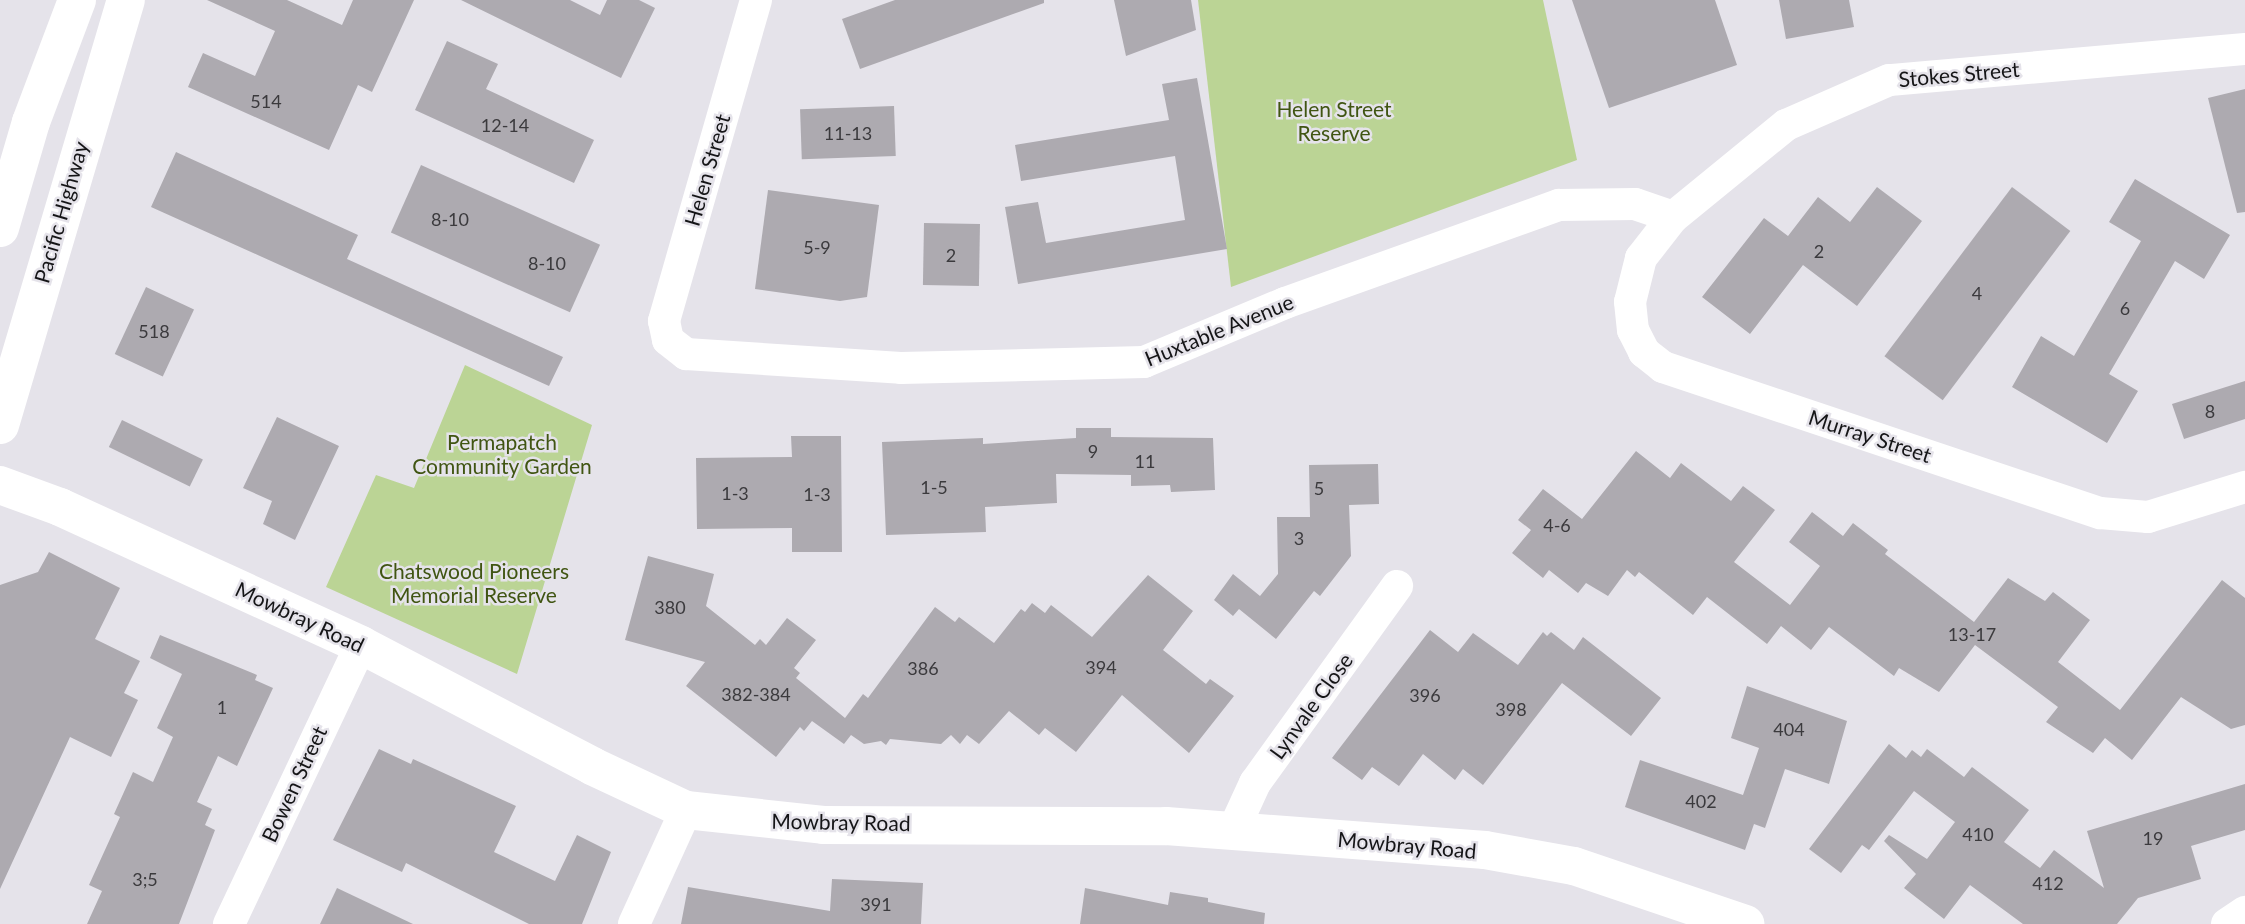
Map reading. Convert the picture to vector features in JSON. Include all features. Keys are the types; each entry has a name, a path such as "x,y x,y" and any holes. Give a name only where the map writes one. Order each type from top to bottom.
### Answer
{"main road":[{"path":"0,228 35,109 77,0"},
{"name":"Pacific Highway","path":"0,425 126,0"},
{"name":"Mowbray Road","path":"0,485 60,507 360,645 579,760 686,810 823,825 1166,826 1485,850 1574,866 1745,924"}],"street":[{"name":"Helen Street","path":"668,340 664,321 756,0"},
{"name":"Stokes Street","path":"1673,217 1786,125 1889,80 2245,49"},
{"name":"Huxtable Avenue","path":"668,340 686,354 901,368 1144,362 1285,303 1559,205 1635,204 1673,217"},
{"name":"Murray Street","path":"1673,217 1641,258 1630,302 1633,330 1644,352 1664,367 2100,513 2148,517 2245,487"},
{"name":"Lynvale Close","path":"1233,831 1255,783 1397,586"},
{"name":"Bowen Street","path":"229,924 360,645"},
{"path":"634,924 686,810"},
{"path":"2227,924 2245,912"}],"green space":[{"name":"Helen Street Reserve","path":"1198,0 1543,0 1577,160 1231,287"},
{"path":"465,365 592,425 517,674 326,587 376,475 414,488"}],"building":[{"path":"207,0 287,0 342,25 353,0 414,0 372,92 358,85 329,150 188,87 203,53 255,76 275,31"},
{"path":"461,0 570,0 600,15 607,0 639,0 655,8 621,78"},
{"path":"895,0 1044,0 1044,3 860,69 842,19"},
{"path":"1114,0 1191,0 1196,30 1126,56"},
{"path":"1572,0 1715,0 1737,65 1609,108"},
{"path":"1779,0 1849,0 1854,27 1786,39"},
{"path":"447,41 498,64 486,89 594,140 574,183 415,110"},
{"path":"1197,78 1227,249 1018,284 1005,207 1038,202 1046,243 1185,220 1175,156 1021,181 1015,145 1169,120 1162,84"},
{"path":"2245,89 2245,212 2237,213 2208,98"},
{"path":"894,106 896,156 802,159 800,109"},
{"path":"176,152 358,235 347,259 563,357 549,386 151,207"},
{"path":"421,165 600,245 570,312 391,233"},
{"path":"2135,179 2230,235 2204,279 2175,261 2109,374 2138,391 2107,443 2012,387 2041,336 2074,356 2141,241 2109,222"},
{"path":"1877,187 1922,221 1857,306 1803,265 1750,334 1702,297 1764,218 1788,236 1818,197 1850,222"},
{"path":"2012,187 2070,231 1943,400 1884,356"},
{"path":"768,190 879,205 867,297 840,301 755,289"},
{"path":"924,223 980,224 979,286 923,285"},
{"path":"146,287 194,309 163,376 115,354"},
{"path":"2245,381 2245,419 2184,439 2172,404"},
{"path":"277,417 339,446 295,540 263,524 272,501 243,488"},
{"path":"122,420 203,459 190,486 109,447"},
{"path":"1076,428 1111,428 1111,437 1213,438 1215,490 1171,492 1170,485 1131,486 1131,475 1056,474 1057,503 985,507 986,532 886,535 882,442 983,438 983,444 1076,438"},
{"path":"791,436 841,436 842,552 792,552 792,528 697,529 696,458 792,457"},
{"path":"1636,451 1670,478 1681,463 1731,501 1743,486 1775,510 1734,562 1790,605 1820,566 1789,542 1812,512 1843,536 1853,523 1888,550 1885,554 1974,622 2008,578 2045,601 2053,592 2090,620 2058,662 2120,710 2222,580 2245,598 2245,725 2231,729 2181,697 2132,760 2105,738 2093,753 2046,722 2058,707 1975,645 1939,692 1899,668 1894,676 1829,627 1811,650 1781,626 1767,644 1707,597 1693,615 1639,572 1635,577 1627,570 1608,596 1586,583 1578,593 1549,570 1543,578 1512,553 1531,530 1518,520 1543,489 1582,519"},
{"path":"1378,464 1379,504 1349,505 1351,556 1320,596 1314,591 1276,639 1239,609 1233,616 1214,600 1233,574 1260,596 1278,574 1277,517 1310,517 1309,465"},
{"path":"49,552 120,588 95,639 140,661 124,693 138,700 111,757 70,737 0,889 0,585 38,572"},
{"path":"648,556 714,574 706,606 755,645 760,639 766,645 787,618 816,640 794,668 800,673 796,678 845,718 863,694 868,698 935,607 955,622 959,617 994,643 1021,609 1025,612 1032,603 1045,613 1051,605 1092,637 1148,575 1193,611 1163,650 1206,684 1210,679 1234,696 1189,753 1122,695 1076,752 1045,728 1039,735 1009,711 979,744 967,735 960,744 951,735 941,744 890,739 886,745 881,741 864,744 851,735 844,744 812,721 804,731 800,727 776,757 686,686 705,662 625,640"},
{"path":"1430,630 1458,652 1473,633 1518,665 1543,632 1547,636 1551,632 1574,650 1583,637 1661,698 1631,736 1562,683 1483,785 1463,769 1455,780 1423,754 1399,786 1372,767 1362,780 1332,758"},
{"path":"160,635 257,675 255,680 273,688 237,766 218,756 197,802 212,809 205,825 215,830 179,924 87,924 102,891 89,885 120,817 114,814 133,772 153,782 173,737 157,728 182,674 150,658"},
{"path":"1747,686 1847,721 1829,784 1785,769 1765,828 1754,824 1745,850 1625,807 1640,760 1743,795 1759,748 1731,738"},
{"path":"1889,744 1906,758 1912,750 1921,757 1927,749 1964,777 1972,767 2029,810 2004,842 2040,868 2054,850 2104,888 2087,831 2245,784 2245,830 2191,846 2201,879 2138,898 2117,924 2023,924 1970,885 1944,919 1904,888 1916,874 1884,841 1889,835 1927,859 1955,822 1914,791 1869,850 1862,845 1841,873 1809,849"},
{"path":"379,749 411,764 413,759 516,806 494,852 555,881 577,835 611,852 582,924 529,924 406,863 402,872 333,840"},
{"path":"832,879 923,883 921,924 681,924 688,887 830,911"},
{"path":"337,888 413,924 320,924"},
{"path":"1085,888 1168,905 1170,892 1208,898 1208,902 1265,913 1264,924 1080,924"}],"park label":[{"name":"Permapatch Community Garden","path":"502,454"},
{"name":"Chatswood Pioneers Memorial Reserve","path":"474,583"}]}
